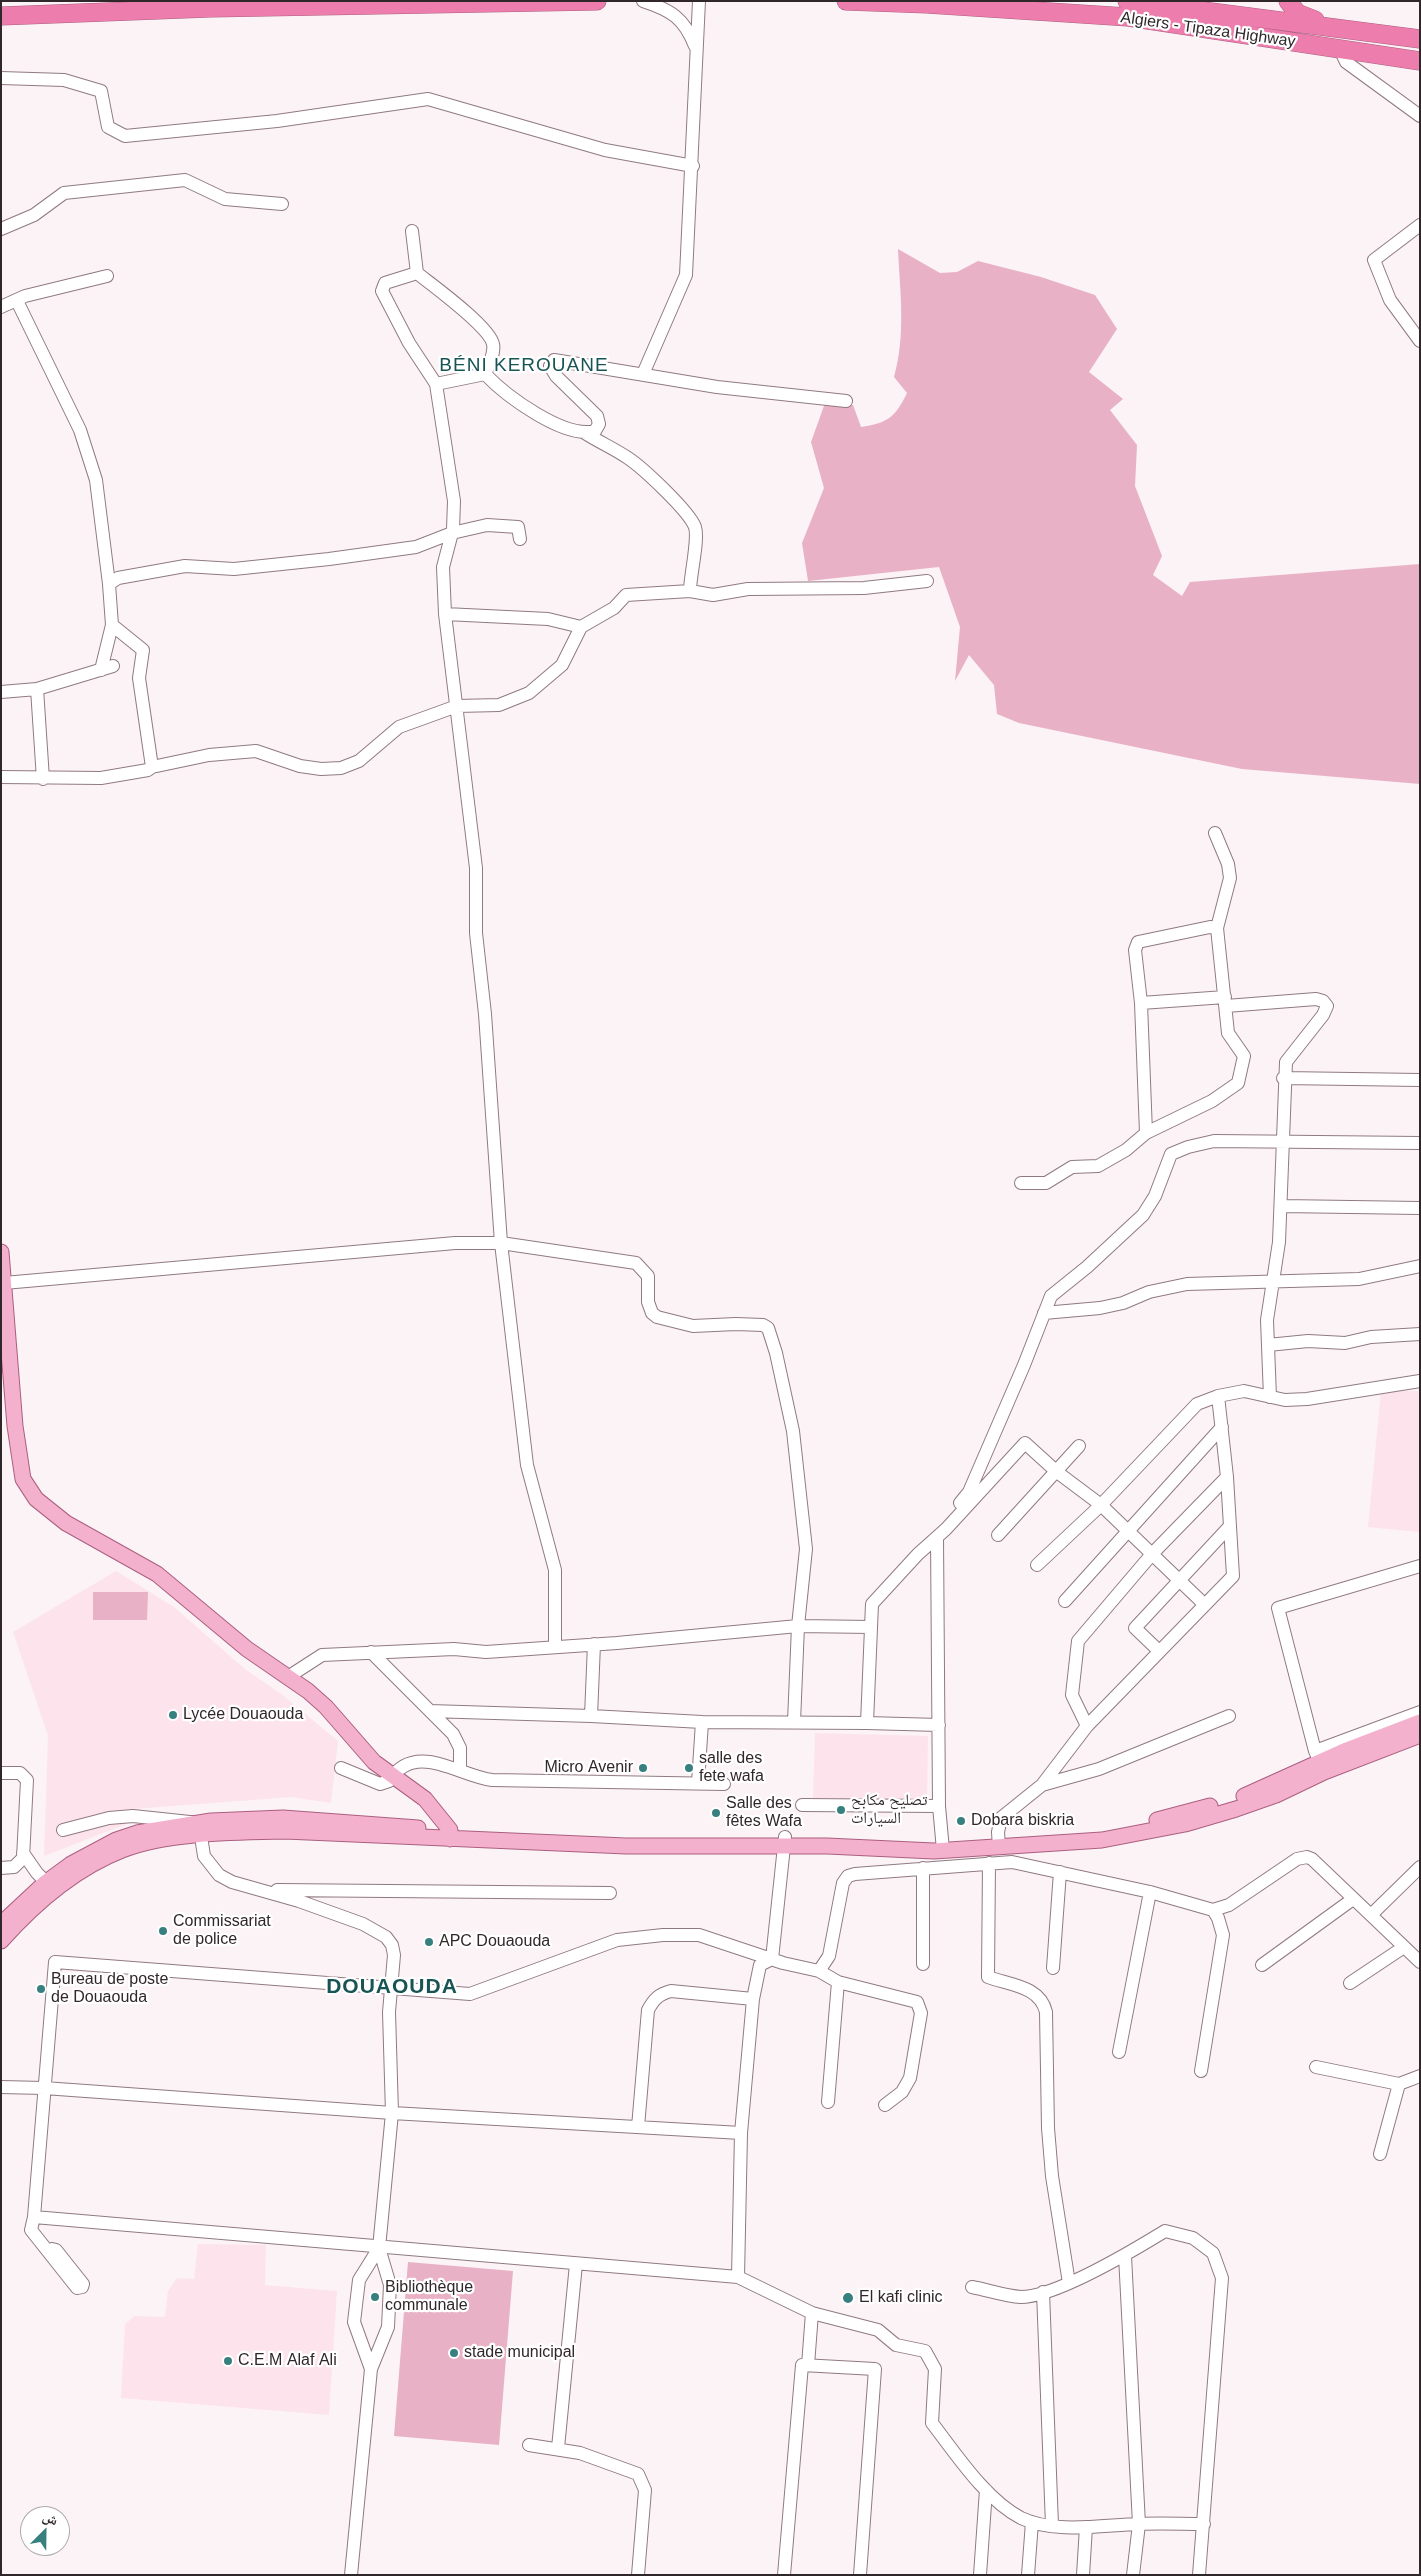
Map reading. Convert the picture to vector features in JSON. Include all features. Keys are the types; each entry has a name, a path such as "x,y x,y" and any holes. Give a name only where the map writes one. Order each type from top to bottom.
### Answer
{"highway":[{"path":"1,16 210,8 597,1"},
{"name":"Algiers - Tipaza Highway","path":"846,1 936,4 1128,17 1420,60"},
{"name":"Algiers - Tipaza Highway","path":"1127,1 1418,38"},
{"path":"1237,14 1261,9 1266,1"},
{"path":"1288,1 1297,13 1306,17 1418,38"}],"main road":[{"path":"1,1252 15,1426 23,1479 36,1499 66,1522 157,1574 247,1648 288,1676 326,1707 374,1762 425,1799 450,1834"},
{"path":"1396,1737 1420,1722"},
{"path":"1,1924 50,1887 123,1850 199,1829 283,1818 450,1834 784,1842 827,1846 942,1845 1102,1840 1185,1824 1276,1794 1320,1762 1396,1737 1420,1735"},
{"path":"1,1941 50,1887"}],"street":[{"path":"643,1 666,8 676,16 690,35 696,51"},
{"path":"643,374 686,275 693,166 699,1"},
{"path":"1340,49 1346,62 1420,116"},
{"path":"1,78 64,80 101,91 108,127 125,136 277,121 428,99 605,150 693,166"},
{"path":"1,229 34,215 64,193 185,180 225,198 282,204"},
{"path":"1420,225 1374,260 1390,300 1420,341"},
{"path":"412,231 417,273 481,326 493,343 486,374"},
{"path":"417,273 386,283 382,291 409,343 436,384 454,501 452,533 443,566 445,614 476,868 476,933 485,1014 501,1244 527,1465 555,1570 555,1647"},
{"path":"1,307 25,296 108,276"},
{"path":"1,692 37,689 107,668 112,625 109,584 96,480 80,430 17,301"},
{"path":"585,433 595,431 599,424 597,416 556,376 550,366 554,360 717,387 846,401"},
{"path":"436,384 486,374"},
{"path":"486,374 497,386 543,417 585,433 629,459 686,512 695,527 696,538 690,572 690,591"},
{"path":"109,584 118,578 185,566 234,569 416,547 452,533 487,525 518,527 520,539"},
{"path":"1,777 43,779 101,778 148,770 152,767 209,755 256,751 300,766 321,769 341,768 359,761 398,727 457,706 498,705 528,693 562,665 581,627 614,608 626,595 690,591 713,595 748,589 864,588 927,581"},
{"path":"445,614 548,619 581,627"},
{"path":"112,625 143,650 139,678 152,767"},
{"path":"37,689 43,779"},
{"path":"1021,1184 1046,1183 1072,1167 1098,1166 1126,1150 1146,1132 1212,1101 1238,1083 1244,1056 1228,1033 1217,928 1230,878 1228,864 1215,833"},
{"path":"1146,1132 1142,1003 1135,950 1138,942 1210,927 1217,928"},
{"path":"1142,1003 1316,999 1323,1001 1326,1006 1323,1015 1286,1062 1283,1078 1282,1206 1267,1320 1270,1396"},
{"path":"1283,1078 1420,1080"},
{"path":"942,1845 939,1806 941,1533 969,1492 1050,1296 1088,1267 1143,1215 1155,1196 1171,1154 1188,1147 1214,1141 1420,1143"},
{"path":"1282,1206 1420,1208"},
{"path":"4,1283 455,1243 501,1244 636,1263 648,1276 648,1302 652,1313 657,1317 693,1326 763,1325 768,1328 776,1353 793,1431 806,1549 798,1626 794,1722"},
{"path":"1044,1313 1100,1308 1123,1303 1149,1292 1187,1284 1359,1279 1420,1266"},
{"path":"1268,1345 1308,1341 1345,1343 1372,1337 1420,1334"},
{"path":"1037,1565 1101,1505 1198,1404 1218,1396 1244,1391 1285,1400 1307,1399 1420,1381"},
{"path":"1012,1862 1001,1818 1042,1786 1087,1726 1233,1576 1227,1477 1218,1396"},
{"path":"1065,1601 1127,1530 1222,1427"},
{"path":"867,1723 872,1604 1025,1443 1057,1472 1101,1505 1205,1605"},
{"path":"998,1535 1079,1446"},
{"path":"1087,1726 1072,1695 1078,1642 1152,1554 1227,1477"},
{"path":"1159,1651 1135,1628 1229,1526"},
{"path":"1420,1566 1278,1608 1320,1762 1420,1712"},
{"path":"288,1676 322,1655 454,1649 486,1652 798,1626 871,1627"},
{"path":"591,1716 594,1644"},
{"path":"371,1652 453,1734 460,1748 460,1769"},
{"path":"430,1711 591,1716 702,1722 939,1725"},
{"path":"1042,1786 1099,1769 1230,1716"},
{"path":"698,1784 702,1722"},
{"path":"1396,1737 1420,1745"},
{"path":"341,1768 380,1784 389,1781 393,1775 412,1763 437,1762 460,1769 479,1778 492,1780 724,1784"},
{"path":"1,1773 20,1773 27,1780 24,1853 18,1864 1,1868"},
{"path":"802,1806 939,1806"},
{"path":"63,1830 109,1818 134,1816 199,1829 204,1856 219,1875 232,1882 344,1916 376,1929 392,1945 394,1954 389,2012 392,2114 379,2248 390,2285 388,2327 371,2370 351,2575"},
{"path":"772,1959 784,1842"},
{"path":"24,1853 50,1887"},
{"path":"818,1972 829,1956 843,1883 848,1876 923,1868 1012,1862 1150,1892 1213,1910 1229,1905 1301,1858 1312,1859 1420,1962"},
{"path":"989,1863 988,1978 1026,1989 1036,1994 1044,2003 1046,2012 1051,2166 1069,2283"},
{"path":"1370,1915 1420,1867"},
{"path":"923,1868 923,1964"},
{"path":"1053,1968 1060,1872"},
{"path":"262,1890 610,1893"},
{"path":"1119,2052 1150,1892"},
{"path":"1262,1965 1353,1899"},
{"path":"1201,2071 1223,1935 1218,1918 1213,1910"},
{"path":"48,2251 31,2230 34,2217 55,1962 470,1994 618,1940 663,1935 699,1935 818,1972 838,1982 917,2002 921,2013 910,2078 902,2092 885,2105"},
{"path":"731,1944 754,1963 757,1975"},
{"path":"1350,1983 1404,1947"},
{"path":"738,2277 741,2132 753,1998 760,1965 772,1959"},
{"path":"828,2102 838,1982"},
{"path":"638,2127 648,2010 653,2000 660,1994 670,1991 753,1998"},
{"path":"1316,2067 1399,2084 1420,2076"},
{"path":"1380,2154 1399,2084"},
{"path":"1,2087 44,2088 392,2114 741,2132"},
{"path":"34,2217 379,2248 738,2277 812,2313 878,2330 896,2345 925,2351 935,2368 932,2423 986,2490 1020,2518 1052,2525 1086,2527 1138,2524 1204,2524"},
{"path":"972,2288 1022,2297 1043,2292 1069,2283 1125,2256 1165,2231 1193,2238 1213,2253 1222,2278 1199,2575"},
{"path":"371,2370 354,2322 359,2280 379,2248"},
{"path":"1125,2256 1138,2524 1133,2575"},
{"path":"558,2448 576,2264"},
{"path":"1043,2292 1052,2525"},
{"path":"808,2365 812,2313"},
{"path":"784,2575 802,2365 875,2369 860,2575"},
{"path":"529,2445 558,2448 580,2453 638,2474 643,2481 645,2490 638,2575"},
{"path":"980,2575 986,2490"},
{"path":"1028,2575 1032,2522"},
{"path":"1082,2575 1086,2527"}],"shaded area":[{"path":"898,249 940,273 957,272 978,261 1041,277 1095,295 1117,329 1089,372 1123,399 1110,410 1137,445 1135,486 1162,556 1153,575 1182,596 1190,582 1420,564 1420,784 1242,769 1019,723 997,714 994,685 969,655 955,681 960,627 939,567 808,581 802,543 824,488 811,442 825,403 853,405 861,427 877,424 889,418 894,414 907,393 894,377 898,361 901,329"},
{"path":"1381,1390 1420,1391 1419,1532 1368,1527"},
{"name":"Lycée Douaouda","path":"116,1571 174,1607 246,1670 280,1693 338,1741 331,1803 292,1797 133,1809 134,1821 44,1856 48,1736 13,1632"},
{"path":"93,1592 148,1592 147,1620 93,1620"},
{"path":"815,1733 928,1736 927,1801 813,1798"},
{"name":"C.E.M Alaf Ali","path":"198,2244 266,2245 265,2285 337,2291 329,2415 121,2398 125,2324 135,2316 165,2317 168,2291 177,2278 194,2279"},
{"name":"stade municipal","path":"408,2262 513,2271 499,2445 394,2436"}],"place":[{"name":"Lycée Douaouda","path":"173,1715"},
{"name":"Micro Avenir","path":"643,1768"},
{"name":"salle des fete wafa","path":"689,1768"},
{"name":"تصليح مكابح السيارات","path":"841,1810"},
{"name":"Salle des fêtes Wafa","path":"716,1813"},
{"name":"Dobara biskria","path":"961,1821"},
{"name":"Commissariat de police","path":"163,1931"},
{"name":"APC Douaouda","path":"429,1942"},
{"name":"Bureau de poste de Douaouda","path":"41,1989"},
{"name":"Bibliothèque communale","path":"375,2297"},
{"name":"El kafi clinic","path":"848,2298"},
{"name":"stade municipal","path":"454,2353"},
{"name":"C.E.M Alaf Ali","path":"228,2361"}],"district":[{"name":"BÉNI KEROUANE","path":"524,366"},
{"name":"DOUAOUDA","path":"392,1987"}]}
